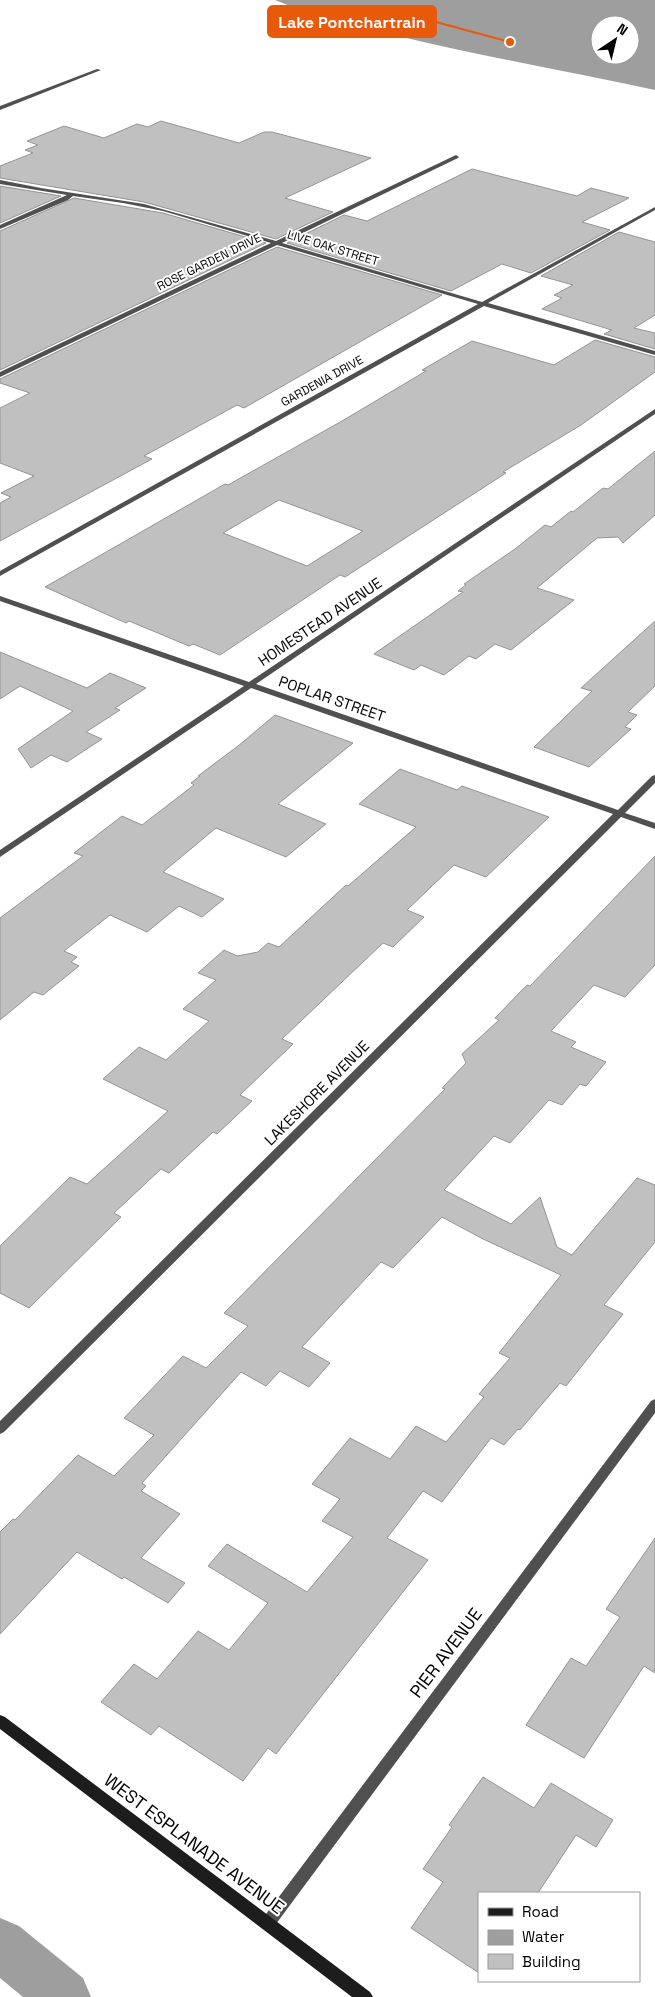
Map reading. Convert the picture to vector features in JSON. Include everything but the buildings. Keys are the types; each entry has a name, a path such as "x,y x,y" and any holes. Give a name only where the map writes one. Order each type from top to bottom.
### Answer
{"main road":[{"name":"WEST ESPLANADE AVENUE","path":"0,1720 366,1997"}],"street":[{"path":"0,108 99,70"},
{"name":"ROSE GARDEN DRIVE","path":"0,375 456,157"},
{"name":"LIVE OAK STREET","path":"0,182 27,189 133,202 655,353"},
{"path":"0,227 66,199 71,195"},
{"name":"GARDENIA DRIVE","path":"0,574 654,208"},
{"name":"HOMESTEAD AVENUE","path":"0,854 252,686 655,411"},
{"name":"POPLAR STREET","path":"0,598 655,826"},
{"name":"LAKESHORE AVENUE","path":"0,1429 655,778"},
{"name":"PIER AVENUE","path":"268,1924 655,1404"}],"water":[{"path":"275,0 655,0 655,90 434,44 306,12"}],"waterway":[{"path":"0,1944 64,1997"}],"place":[{"name":"Lake Pontchartrain","path":"510,42"}]}
